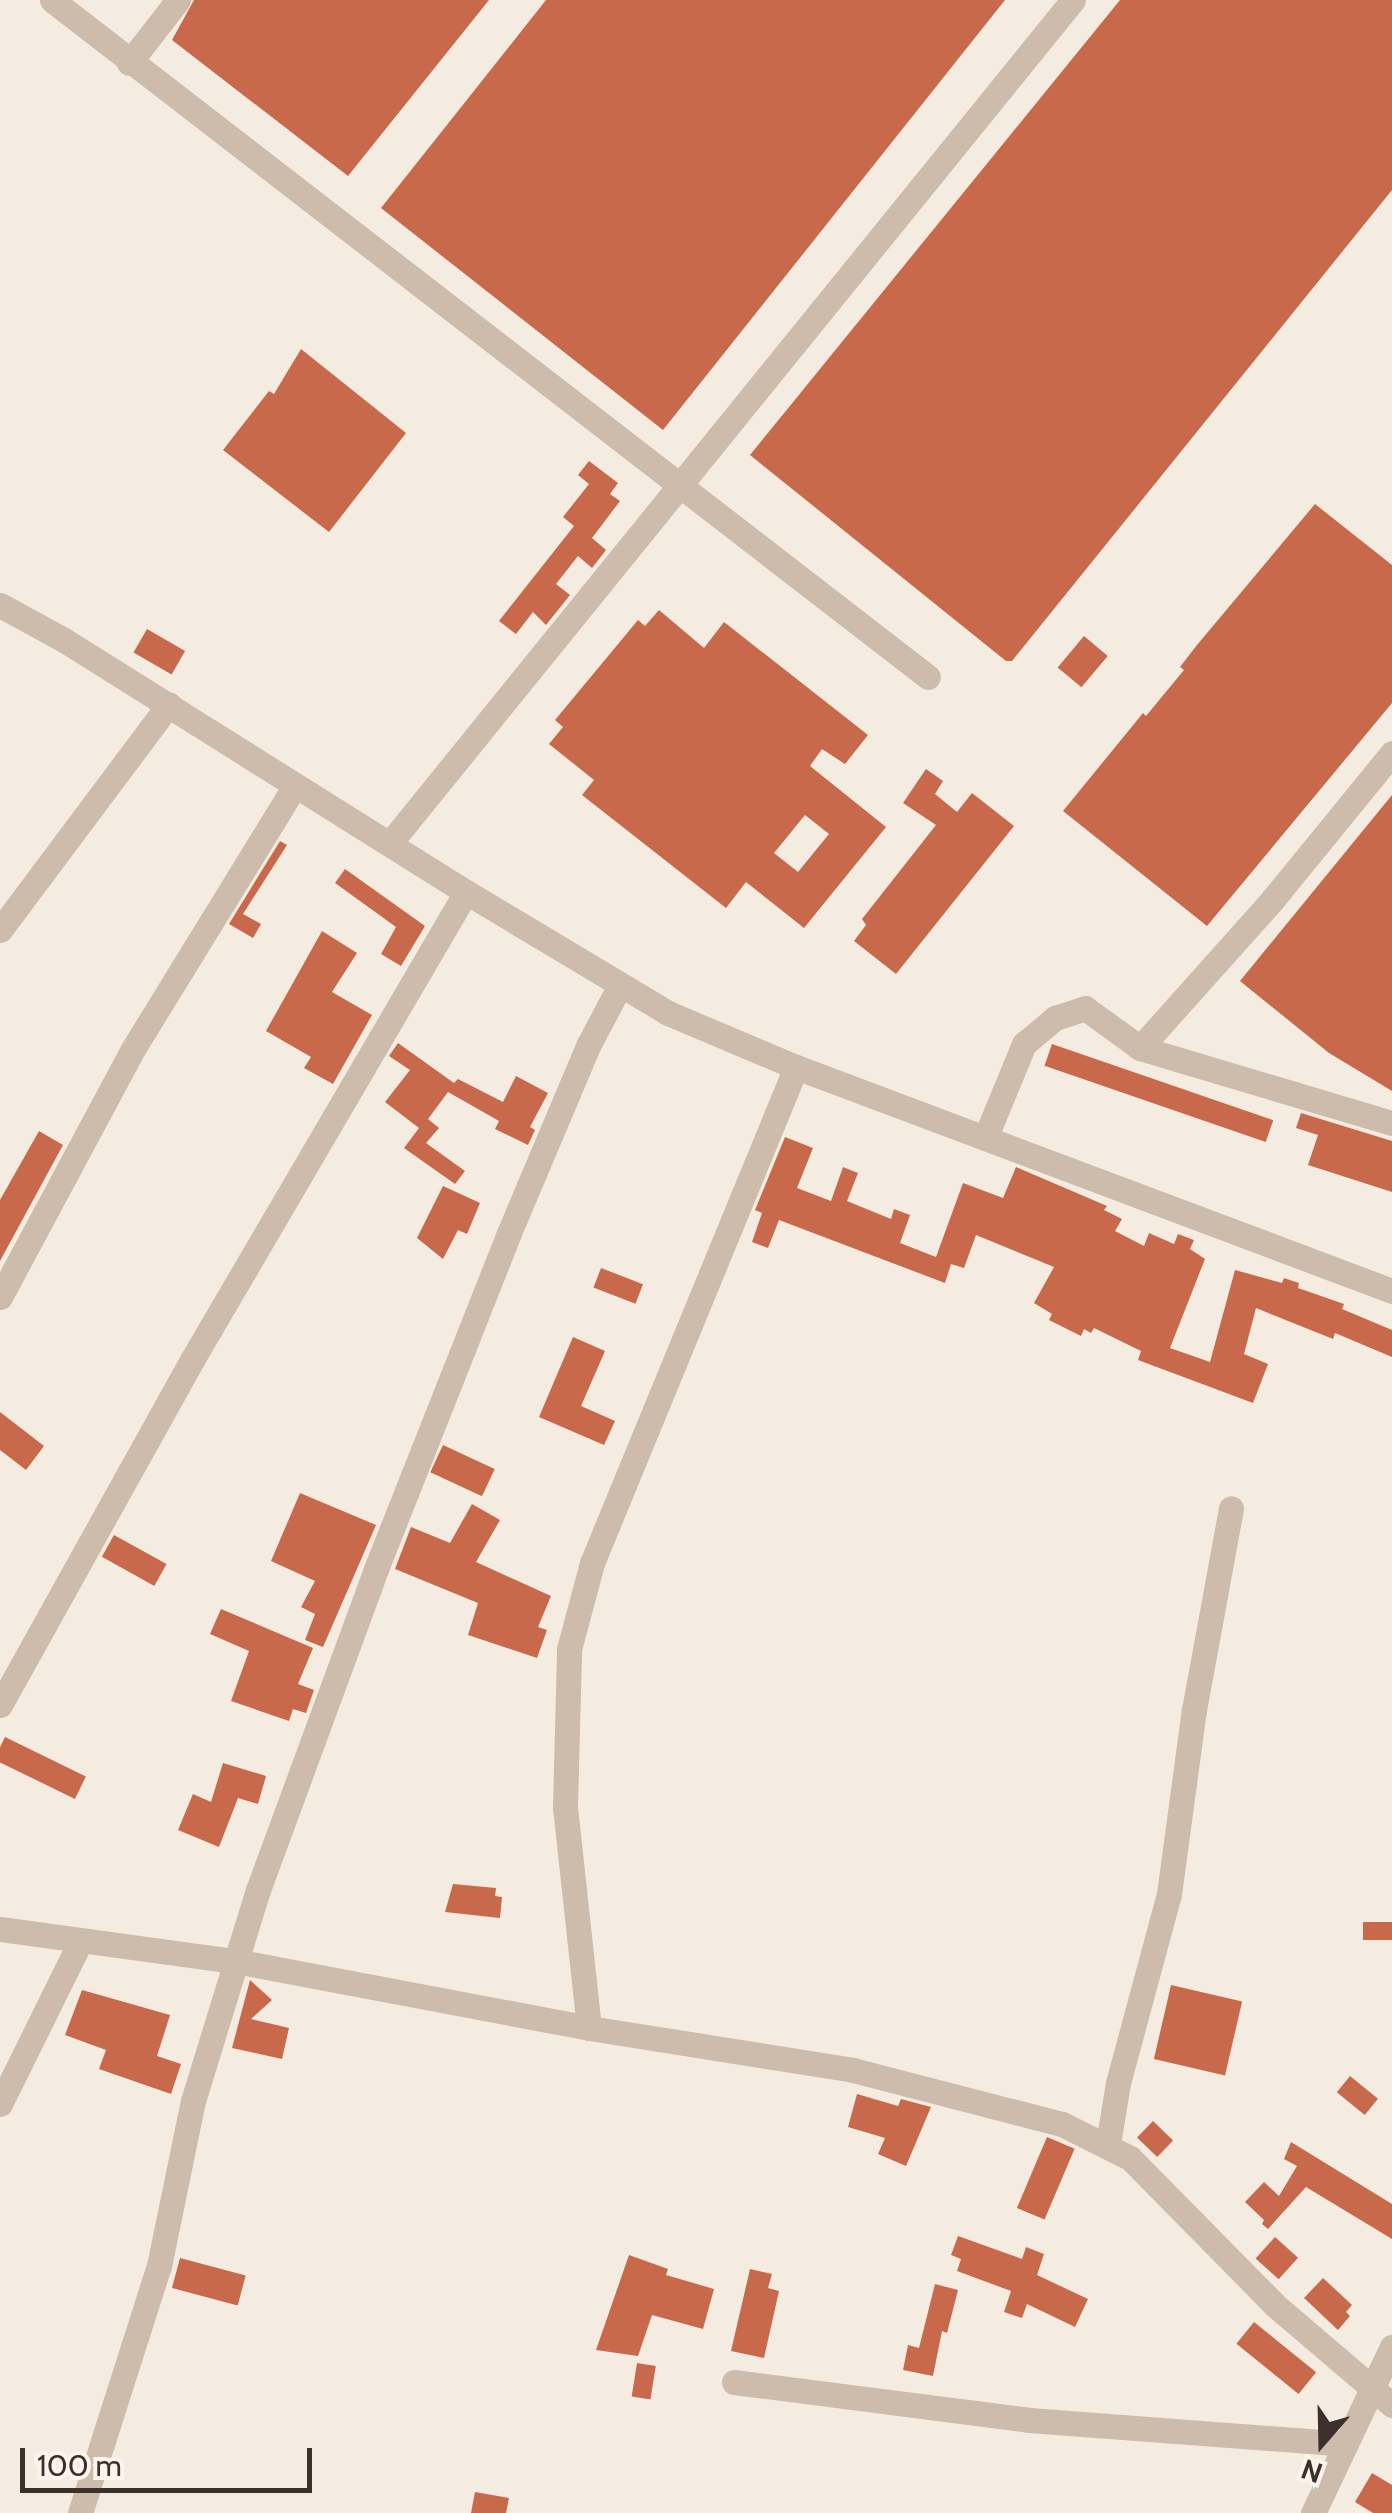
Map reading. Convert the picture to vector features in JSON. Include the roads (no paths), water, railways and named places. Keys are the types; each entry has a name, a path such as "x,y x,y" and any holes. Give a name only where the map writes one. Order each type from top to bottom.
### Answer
{"street":[{"path":"52,0 928,677"},
{"path":"129,63 178,0"},
{"path":"390,843 1072,0"},
{"path":"0,605 168,704 619,987 668,1013 796,1067 1392,1290"},
{"path":"0,930 168,704"},
{"path":"1140,1048 1273,899 1392,752"},
{"path":"0,1296 133,1049 295,786"},
{"path":"0,1704 192,1360 466,892"},
{"path":"80,2513 159,2266 193,2100 235,1961 378,1564 509,1233 589,1044 619,987"},
{"path":"986,1136 1024,1044 1055,1018 1085,1008 1140,1048 1392,1123"},
{"path":"589,2028 565,1806 568,1649 592,1564 796,1067"},
{"path":"1108,2144 1118,2083 1169,1894 1194,1710 1231,1508"},
{"path":"0,1930 235,1961 589,2028 854,2070 1062,2124 1130,2158 1276,2306 1392,2406"},
{"path":"0,2104 80,1942"},
{"path":"1312,2513 1369,2387 1392,2346"},
{"path":"734,2382 1029,2420 1344,2444"}]}
